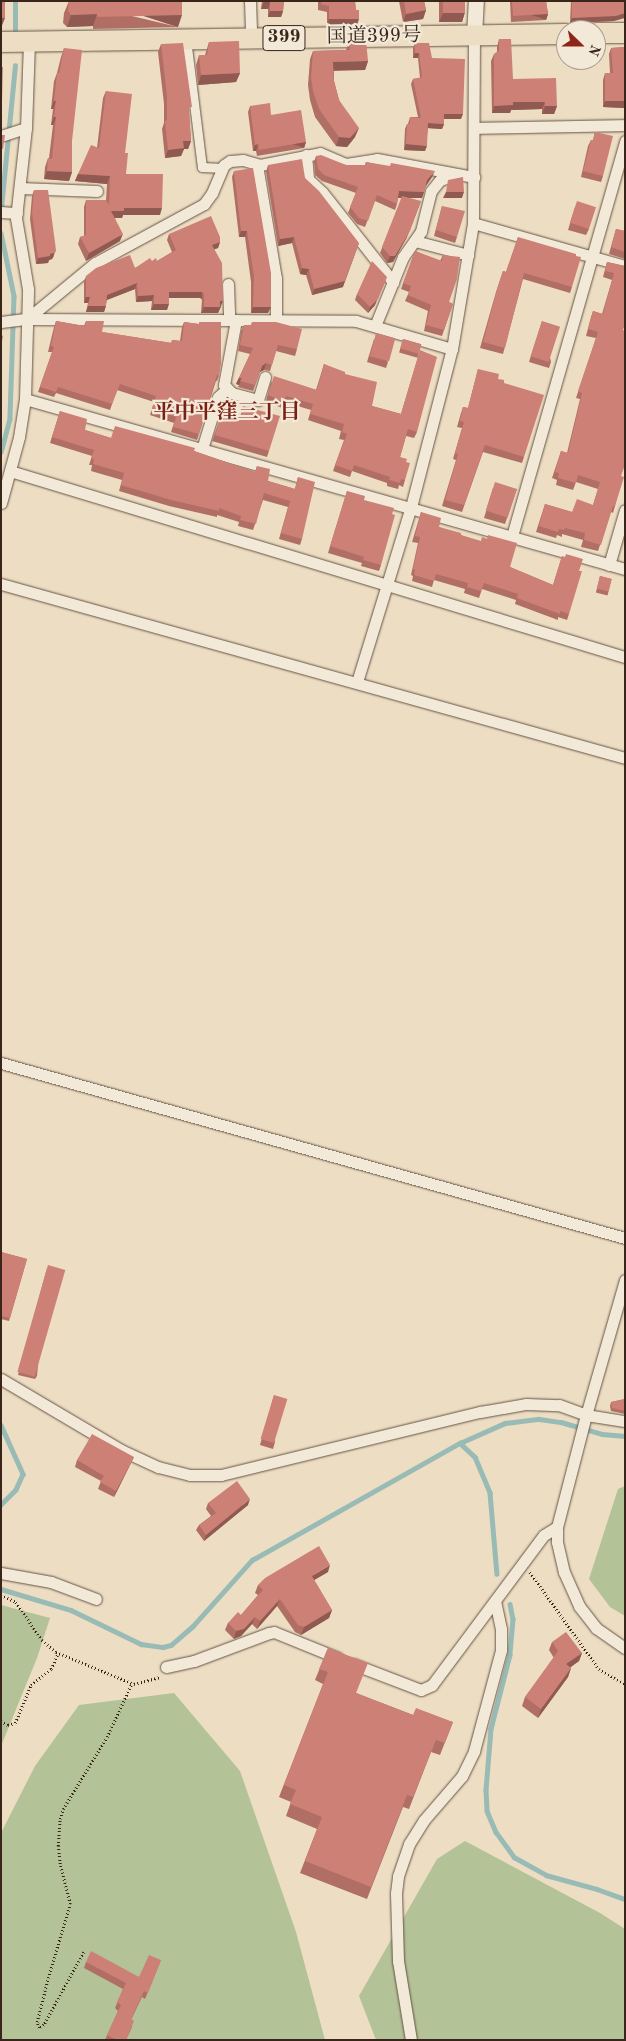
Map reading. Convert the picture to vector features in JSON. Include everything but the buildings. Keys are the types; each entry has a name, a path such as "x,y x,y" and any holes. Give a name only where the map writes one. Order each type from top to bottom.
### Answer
{"highway":[{"path":"606,34 625,33"},
{"name":"国道399号","path":"1,42 556,34"}],"street":[{"path":"250,1 251,38"},
{"path":"357,682 410,507 452,349 474,223 474,36 476,1"},
{"path":"1,502 19,437 25,400 28,288 17,213 26,128 29,42"},
{"path":"187,47 202,167 223,168"},
{"path":"474,128 625,125"},
{"path":"4,135 26,128"},
{"path":"512,536 625,141"},
{"path":"27,319 95,263 204,204 212,193 224,165 237,160 257,165 306,155 324,154 346,164 377,159 455,175 474,177"},
{"path":"306,155 308,179 322,192 393,282"},
{"path":"257,165 277,287 276,321"},
{"path":"374,326 403,257 415,241 424,222 431,191 440,180 455,175"},
{"path":"20,188 97,191"},
{"path":"1,212 17,213"},
{"path":"474,223 625,266"},
{"path":"415,241 468,255"},
{"path":"228,284 232,320 224,385 232,393 258,400 265,376"},
{"path":"5,322 27,319 356,321 452,349"},
{"path":"202,449 218,397 227,389"},
{"path":"25,400 625,569"},
{"path":"10,471 625,657"},
{"path":"609,564 625,510"},
{"path":"1,584 625,758"},
{"path":"1,1063 625,1238"},
{"path":"625,1280 557,1527 557,1542 564,1572 578,1606 596,1628 625,1648"},
{"path":"1,1379 120,1450 158,1467 190,1475 221,1475 480,1412 526,1404 559,1405 584,1424 625,1421"},
{"path":"166,1667 194,1661 274,1632 421,1690 426,1689 437,1681 544,1535 557,1527"},
{"path":"1,1573 51,1582 96,1599"},
{"path":"411,2040 398,1961 396,1893 398,1876 408,1844 424,1820 462,1776 474,1751 501,1650 502,1629 495,1601"}],"path":[{"path":"523,1563 599,1669 606,1675 625,1684"},
{"path":"1,1595 16,1602 42,1640 58,1653 132,1683 147,1682 160,1677 166,1667"},
{"path":"1,1721 8,1725 15,1723 31,1686 51,1670 58,1653"},
{"path":"84,1952 44,2025 39,2028 37,2022 48,1978 70,1904 60,1864 58,1846 60,1819 63,1809 107,1737 132,1683"}],"green space":[{"path":"625,1486 625,1616 610,1607 589,1579 618,1489"},
{"path":"1,1605 50,1618 37,1658 1,1746"},
{"path":"174,1693 240,1771 296,1932 325,2040 1,2040 1,1833 35,1766 79,1705"},
{"path":"465,1841 600,1913 625,1929 625,2040 376,2040 359,1996 437,1859"}],"waterway":[{"path":"15,1 15,36"},
{"path":"1,208 15,66"},
{"path":"1,233 14,296 10,419 1,452"},
{"path":"460,1443 505,1423 539,1419 561,1422 602,1434 625,1436"},
{"path":"1,1425 23,1474 16,1490 1,1505"},
{"path":"1,1589 71,1610 141,1644 163,1647 171,1645 192,1627 252,1560 460,1443 475,1457 490,1493 497,1574"},
{"path":"510,1604 513,1619 510,1655 491,1729 486,1790 487,1811 496,1832 514,1857 546,1875 625,1899"}],"district":[{"name":"平中平窪三丁目","path":"227,413"}]}
